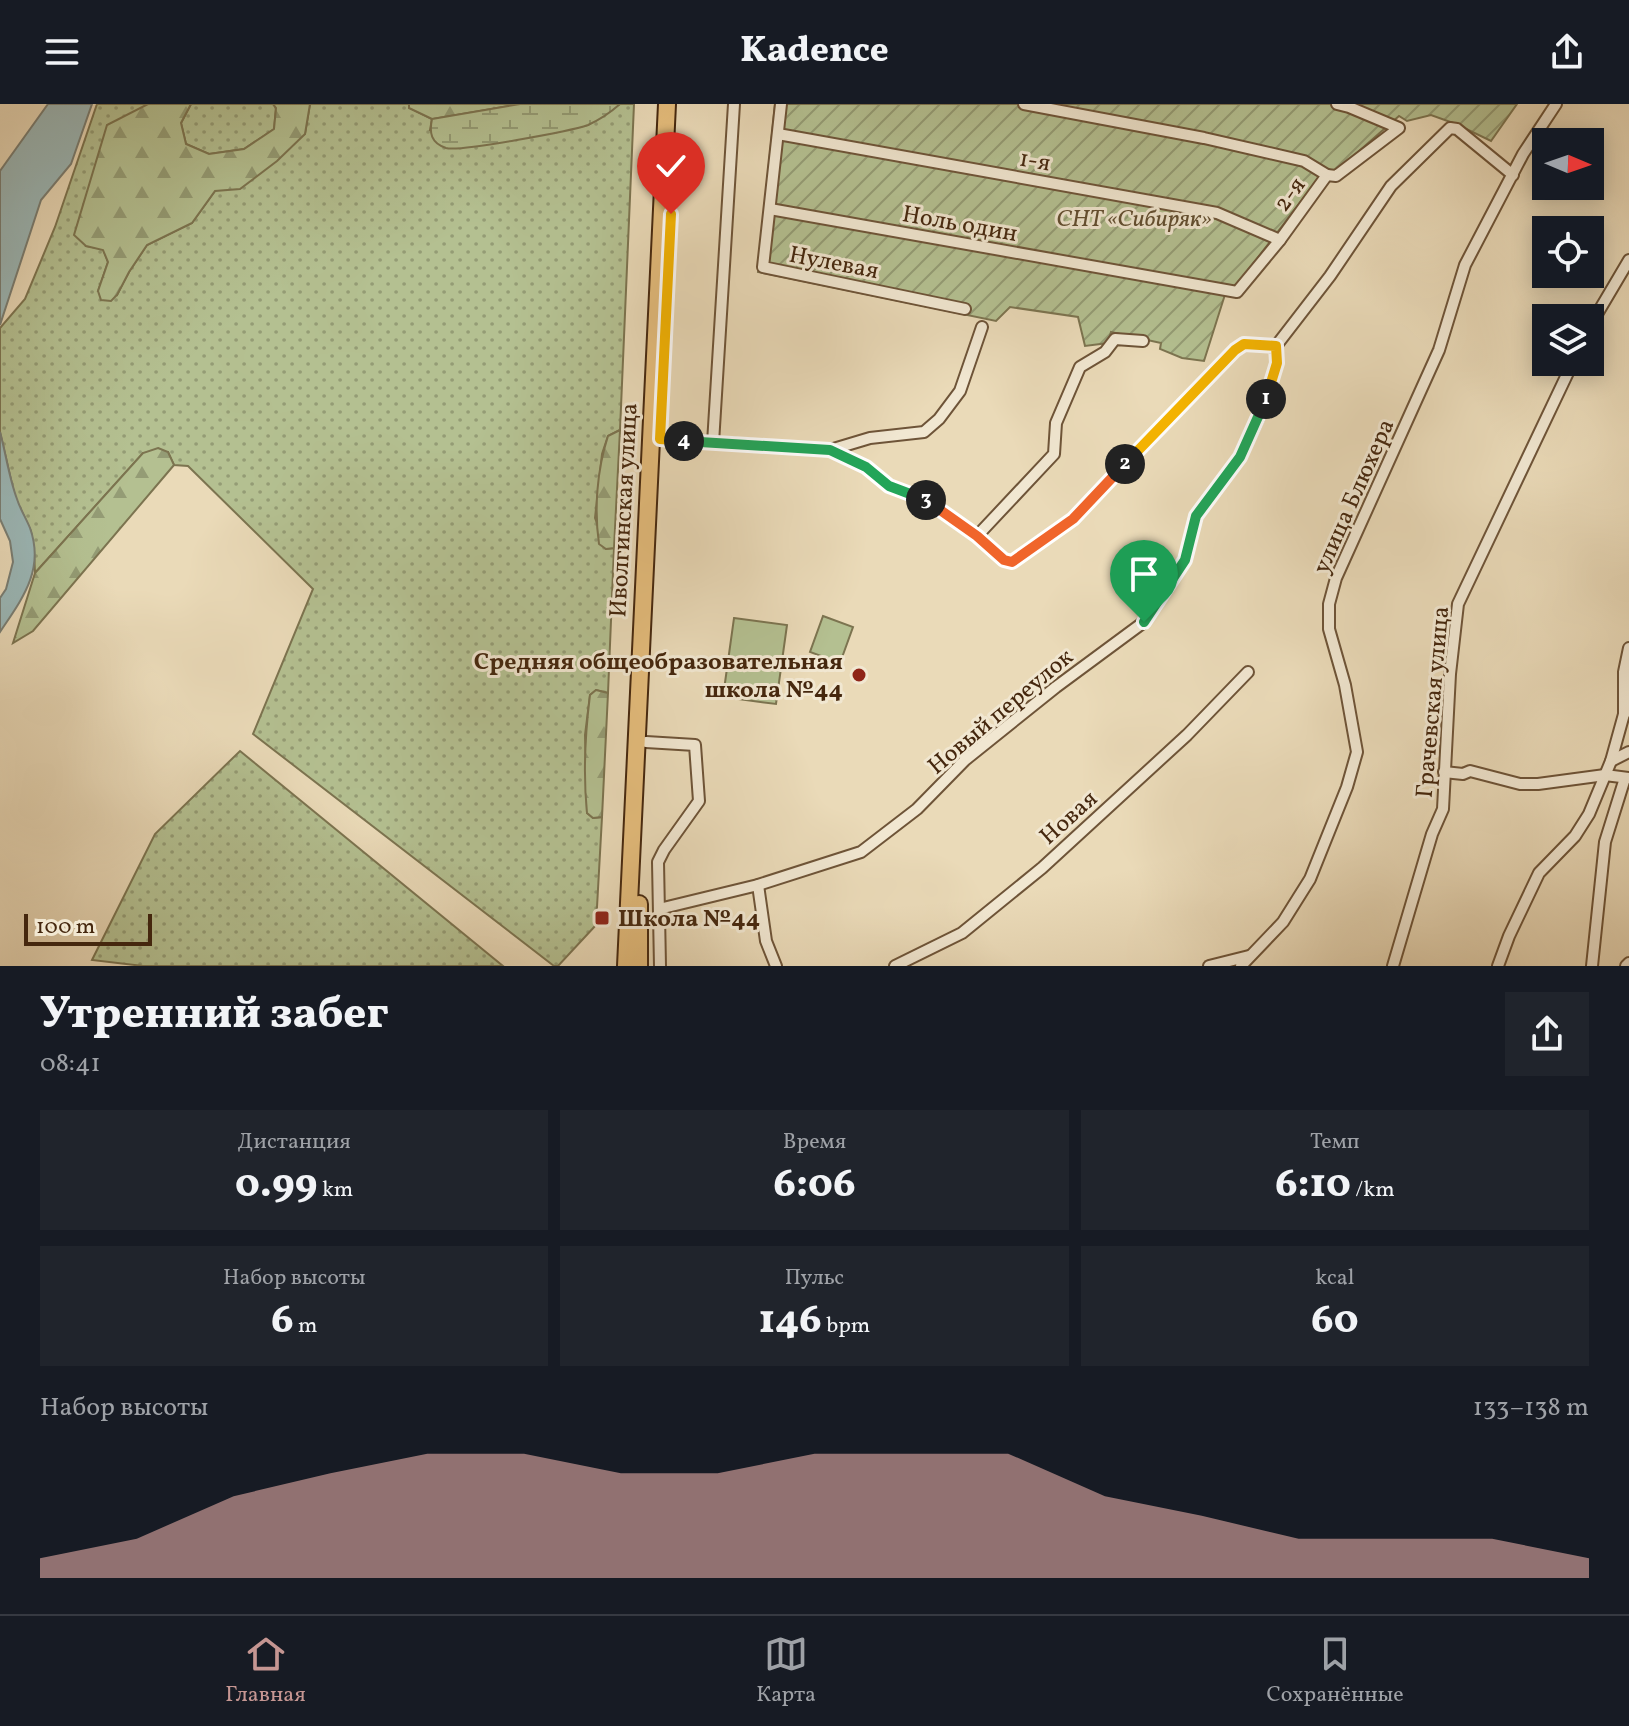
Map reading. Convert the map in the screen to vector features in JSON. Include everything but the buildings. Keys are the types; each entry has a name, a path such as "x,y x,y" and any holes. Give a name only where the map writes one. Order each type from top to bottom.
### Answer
{"main road":[{"name":"Иволгинская улица","path":"626,966 667,104"},
{"name":"Иволгинская улица","path":"639,966 639,878 676,104"}],"street":[{"path":"713,443 734,104"},
{"name":"Нулевая","path":"781,104 763,267 965,309"},
{"name":"2-я","path":"1024,104 1204,138 1304,161 1327,175 1237,292"},
{"path":"1327,175 1336,176 1399,128 1337,104"},
{"name":"улица Блюхера","path":"1241,966 1283,922 1310,879 1347,787 1357,752 1345,685 1329,629 1329,604 1336,578 1439,350 1465,265 1523,154 1556,104"},
{"name":"Новый переулок","path":"659,909 758,885 861,852 917,809 965,760 1144,622 1185,560 1196,516 1240,457 1268,393 1277,363 1276,346 1330,276 1391,186 1450,128 1457,129 1513,175"},
{"name":"1-я","path":"778,134 1217,213 1280,240"},
{"name":"Ноль один","path":"770,209 1237,292"},
{"path":"1601,304 1629,260"},
{"path":"660,439 830,450 870,438 924,432 939,419 960,391 982,327"},
{"path":"977,536 1054,454 1056,423 1080,367 1105,352 1115,339 1143,341"},
{"path":"830,450 866,467 889,486 925,499 977,536 1004,560 1012,562 1073,519 1235,350 1244,344 1276,346"},
{"name":"Грачевская улица","path":"1393,966 1432,834 1443,809 1450,674 1458,604 1566,376"},
{"path":"1498,966 1539,873 1575,836 1589,814 1611,761 1627,712 1624,672 1629,648"},
{"name":"Новая","path":"895,966 962,933 1042,868 1187,735 1248,672"},
{"path":"646,742 695,745 699,801 658,862 660,966"},
{"path":"1611,761 1629,752"},
{"path":"1444,772 1463,774 1470,771 1520,784 1605,775 1627,778 1605,842 1592,966"},
{"path":"758,885 766,941 776,966"},
{"path":"1209,966 1253,954"}],"green space":[{"path":"97,104 148,104 144,107 86,246 103,249 108,262 98,291 117,295 147,245 192,223 215,191 305,134 310,104 409,104 410,108 432,119 430,130 519,139 588,125 620,104 634,104 620,430 608,436 602,454 595,518 606,549 614,548 608,693 596,690 590,695 585,735 587,813 593,818 602,817 596,925 558,966 554,966 253,734 313,589 188,466 174,465 168,452 143,453 35,573 31,531 15,497 0,432 0,328 25,299 55,227"},
{"path":"148,104 191,104 181,123 186,144 209,154 244,149 274,129 276,108 273,104 310,104 305,134 277,161 240,189 215,191 192,223 147,245 117,295 111,301 101,300 98,291 108,262 103,250 86,246 74,235 107,125"},
{"path":"191,104 273,104 276,108 274,129 244,149 209,154 186,144 181,123"},
{"path":"409,104 520,104 432,119 409,108"},
{"path":"520,104 620,104 588,125 516,140 446,148 432,137 432,119"},
{"name":"СНТ «Сибиряк»","path":"775,104 1517,104 1491,141 1431,115 1407,121 1399,116 1334,173 1326,169 1236,286 1228,285 1204,361 1182,358 1160,349 1161,343 1111,332 1108,343 1085,346 1078,317 1010,307 996,321 758,272"},
{"path":"620,430 614,548 606,549 599,544 599,476 608,436"},
{"path":"158,448 168,452 174,465 33,631 13,643 35,573 143,453"},
{"path":"823,616 853,627 840,663 810,652"},
{"path":"734,618 787,625 776,704 723,697"},
{"path":"596,690 608,693 602,817 593,818 587,813 585,754 590,695"},
{"path":"240,751 503,966 143,966 92,960 155,834"}],"water":[{"path":"48,104 92,104 71,164 41,200 0,325 0,171"},
{"path":"0,432 14,491 30,528 35,557 23,596 0,632 0,598 6,589 13,562 10,541 0,519"}],"place":[{"name":"Средняя общеобразовательная школа №44","path":"859,675"},
{"name":"Школа №44","path":"602,918"}],"route":[{"path":"671,214 660,439 830,450 866,467 889,486 925,499 977,536 1004,560 1012,562 1073,519 1235,350 1253,343 1276,346 1277,363 1263,408 1240,457 1196,516 1185,560 1144,622"}]}
